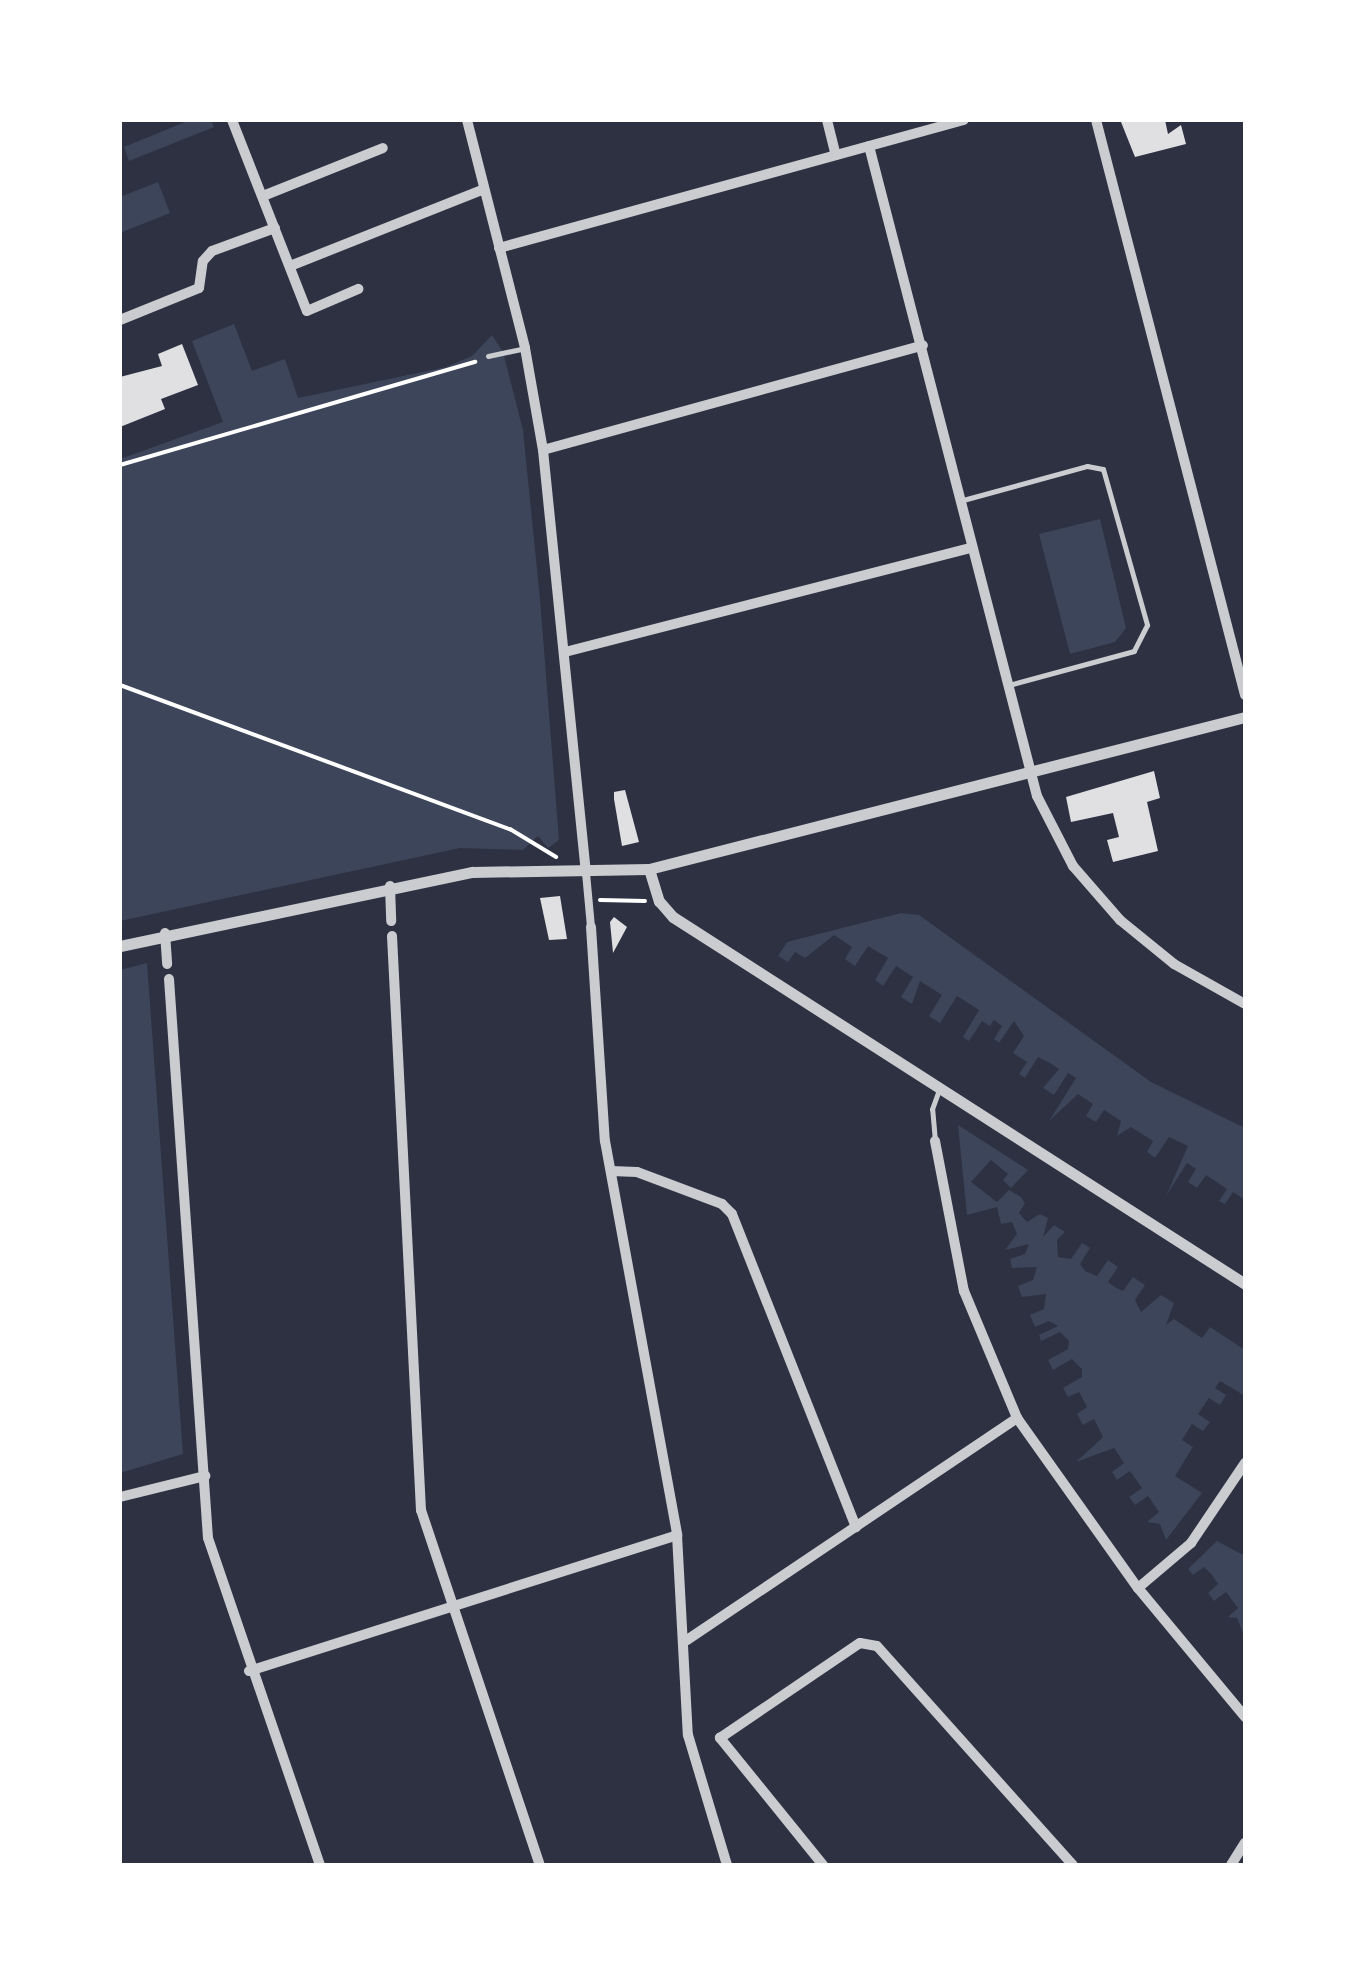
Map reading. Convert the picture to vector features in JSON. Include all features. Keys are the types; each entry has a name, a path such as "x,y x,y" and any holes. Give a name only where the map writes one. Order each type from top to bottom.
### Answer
{"street":[{"path":"232,120 307,311 358,289"},
{"path":"467,120 525,348 543,450 589,899 611,1172 677,1535 688,1640 689,1739 726,1865"},
{"path":"827,120 836,155"},
{"path":"499,248 964,120"},
{"path":"1096,120 1245,695"},
{"path":"869,146 923,345 970,548 1031,771 1060,845 1099,899 1174,964 1245,1004"},
{"path":"262,196 383,148"},
{"path":"290,266 482,190"},
{"path":"120,320 199,288 203,261 212,252 275,228"},
{"path":"543,450 923,345"},
{"path":"565,652 970,548"},
{"path":"120,946 390,886 524,869 586,873 649,869 1245,717"},
{"path":"649,869 659,901 673,917 1245,1284"},
{"path":"390,886 391,922"},
{"path":"165,933 167,964"},
{"path":"392,936 421,1510 448,1606 540,1865"},
{"path":"169,980 208,1538 249,1671 320,1865"},
{"path":"936,1140 964,1291 1016,1418 1138,1588 1245,1717"},
{"path":"611,1172 637,1172 722,1204 732,1214 856,1526"},
{"path":"688,1640 1016,1418"},
{"path":"1138,1588 1191,1543 1245,1463"},
{"path":"120,1496 205,1476"},
{"path":"249,1671 677,1535"},
{"path":"823,1865 720,1738 860,1643 877,1646 1073,1865"},
{"path":"1231,1865 1245,1843"}],"lane":[{"path":"488,356 525,348"},
{"path":"959,502 1087,466 1106,473 1146,634 1134,651 1009,685"},
{"path":"391,922 392,936"},
{"path":"167,964 169,980"},
{"path":"936,1140 932,1109 940,1090"}],"path":[{"path":"120,465 451,372 488,356"},
{"path":"120,685 510,829 546,852"},
{"path":"589,899 645,901"}],"shaded area":[{"path":"190,120 211,120 214,127 129,161 124,147"},
{"path":"158,182 170,213 120,233 120,197"},
{"path":"234,324 252,371 285,359 298,398 446,367 472,356 492,335 503,352 523,430 540,599 559,840 548,848 538,836 523,850 460,848 120,921 120,459 223,422 192,341"},
{"path":"1100,519 1126,628 1115,642 1070,654 1039,534"},
{"path":"901,913 919,915 1151,1082 1245,1128 1245,1200 1233,1192 1225,1204 1219,1201 1227,1189 1206,1175 1197,1188 1188,1182 1196,1169 1187,1163 1166,1196 1188,1146 1169,1137 1155,1158 1147,1152 1153,1141 1131,1127 1117,1136 1121,1121 1104,1110 1096,1122 1086,1116 1093,1104 1078,1094 1049,1121 1076,1078 1068,1073 1054,1095 1043,1088 1059,1069 1048,1062 1038,1057 1025,1078 1019,1074 1027,1062 1013,1053 1024,1036 1014,1021 999,1043 994,1039 1002,1026 994,1020 990,1026 982,1021 969,1041 963,1037 979,1010 957,996 940,1023 929,1016 942,995 920,981 912,1004 901,997 913,977 896,966 883,986 875,980 888,958 868,946 855,966 845,959 852,947 834,935 805,958 795,952 788,962 778,956 787,942"},
{"path":"147,963 183,1454 120,1473 120,970"},
{"path":"958,1125 1028,1170 1011,1188 1003,1180 1008,1174 991,1160 971,1182 997,1202 1009,1190 1021,1197 1025,1203 1019,1213 1027,1222 1040,1214 1048,1218 1043,1237 1054,1225 1065,1232 1057,1240 1058,1257 1071,1259 1082,1243 1090,1248 1080,1264 1085,1271 1097,1276 1108,1260 1118,1267 1108,1282 1115,1287 1123,1291 1133,1277 1145,1285 1135,1300 1141,1312 1161,1295 1174,1303 1166,1325 1174,1319 1202,1338 1210,1327 1245,1350 1245,1396 1220,1381 1215,1388 1226,1395 1220,1405 1209,1398 1198,1414 1210,1422 1203,1431 1192,1424 1182,1440 1193,1447 1175,1476 1202,1493 1166,1540 1160,1524 1147,1522 1159,1512 1148,1496 1135,1505 1129,1497 1142,1488 1130,1471 1117,1480 1112,1472 1124,1463 1114,1448 1076,1462 1103,1437 1094,1419 1083,1425 1077,1414 1087,1407 1079,1392 1068,1397 1063,1388 1082,1377 1082,1369 1072,1359 1053,1370 1048,1360 1068,1349 1069,1341 1060,1332 1041,1341 1039,1335 1058,1326 1049,1321 1035,1327 1030,1315 1044,1309 1046,1294 1022,1297 1018,1286 1033,1280 1037,1267 1012,1268 1010,1259 1025,1254 1029,1244 1005,1250 1017,1234 1012,1222 1001,1224 997,1207 967,1215"},
{"path":"1217,1541 1245,1556 1245,1638 1237,1618 1228,1617 1238,1608 1226,1592 1214,1601 1208,1593 1218,1584 1212,1575 1204,1567 1193,1575 1188,1569"}],"building":[{"path":"1165,120 1168,134 1181,125 1186,144 1135,157 1121,122"},
{"path":"182,344 198,385 161,399 165,409 120,427 120,377 162,366 158,354"},
{"path":"1154,771 1160,798 1147,802 1158,851 1113,862 1107,840 1119,837 1113,813 1071,822 1066,797"},
{"path":"625,790 639,842 622,846 614,792"},
{"path":"560,896 567,939 549,940 540,898"},
{"path":"614,917 627,927 613,953 610,922"}]}
